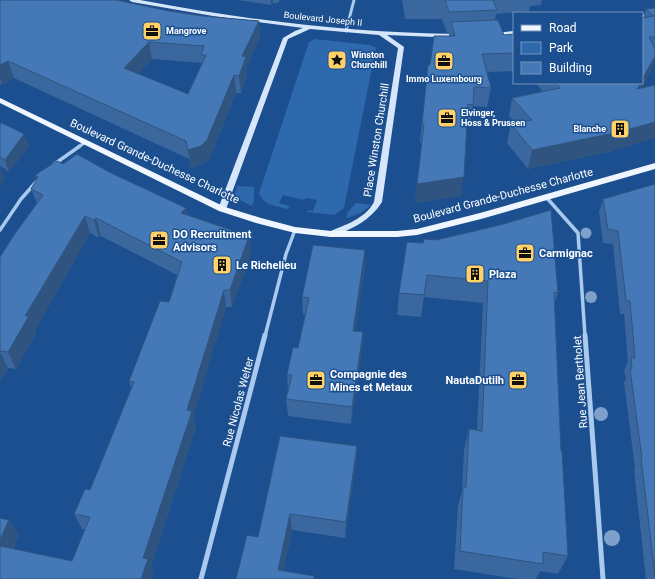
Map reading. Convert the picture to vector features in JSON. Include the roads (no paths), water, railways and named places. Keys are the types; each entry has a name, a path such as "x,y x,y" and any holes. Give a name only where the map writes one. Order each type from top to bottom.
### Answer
{"main road":[{"name":"Boulevard Joseph II","path":"132,0 202,13 312,28 381,34 468,36"},
{"path":"643,17 655,15"},
{"path":"222,209 286,38 297,32 312,28"},
{"path":"489,35 513,33"},
{"name":"Place Winston Churchill","path":"331,234 366,217 374,210 378,202 401,47 381,34"},
{"name":"Boulevard Grande-Duchesse Charlotte","path":"0,100 222,209 259,221 295,230 331,234 397,234 416,232 480,216 655,166"}],"street":[{"path":"346,31 354,0"},
{"path":"48,170 59,160 86,142"},
{"path":"0,230 21,199 42,175"},
{"name":"Rue Jean Bertholet","path":"546,197 578,233 603,579"},
{"name":"Rue Nicolas Welter","path":"201,579 286,254 295,230"}],"place":[{"name":"Mangrove","path":"152,31"},
{"name":"Winston Churchill","path":"337,60"},
{"name":"Immo Luxembourg","path":"444,61"},
{"name":"Elvinger, Hoss & Prussen","path":"447,118"},
{"name":"Blanche","path":"620,129"},
{"name":"DO Recruitment Advisors","path":"159,240"},
{"name":"Carmignac","path":"525,253"},
{"name":"Le Richelieu","path":"222,265"},
{"name":"Plaza","path":"475,274"},
{"name":"Compagnie des Mines et Metaux","path":"316,380"},
{"name":"NautaDutilh","path":"518,380"}]}
